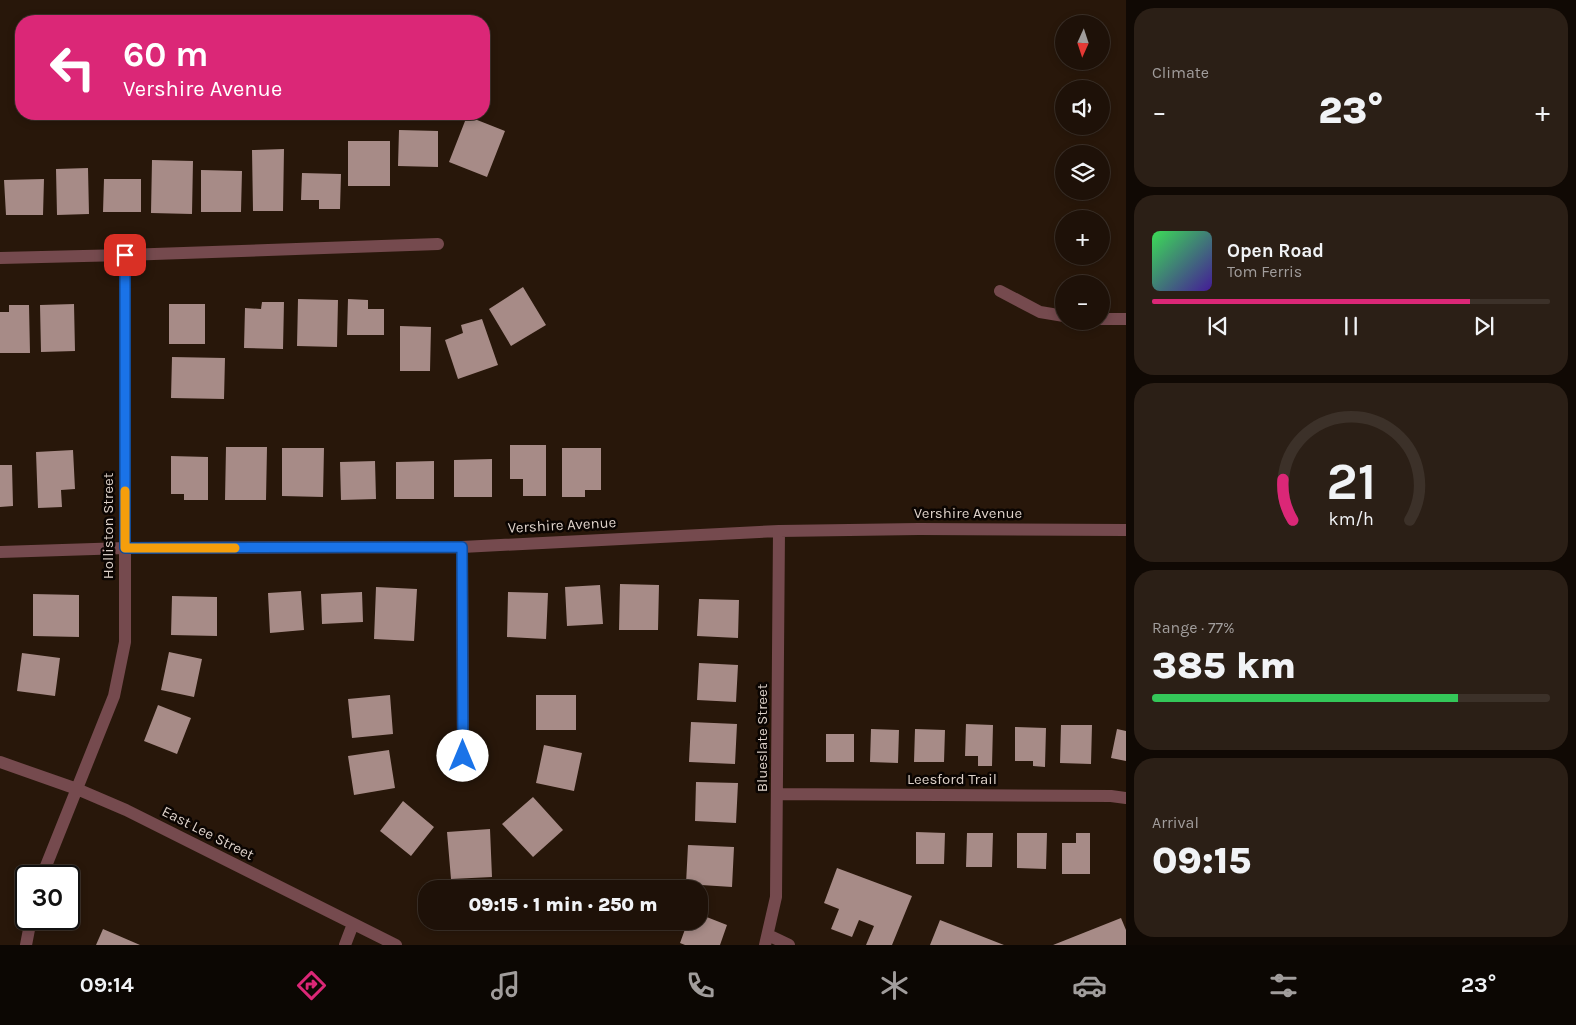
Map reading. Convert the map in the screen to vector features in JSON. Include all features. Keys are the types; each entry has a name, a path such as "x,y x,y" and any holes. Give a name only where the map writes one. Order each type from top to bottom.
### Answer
{"street":[{"path":"0,258 438,244"},
{"name":"Holliston Street","path":"46,865 114,696 125,642 125,255"},
{"path":"1000,291 1040,312 1055,314"},
{"path":"1110,319 1126,319"},
{"name":"Vershire Avenue","path":"0,552 125,548 462,547 779,531 918,529 1126,530"},
{"name":"Blueslate Street","path":"766,940 776,897 779,531"},
{"path":"462,547 463,756"},
{"name":"East Lee Street","path":"0,762 77,789 126,810 396,945"},
{"name":"Leesford Trail","path":"777,794 1111,796 1126,798"},
{"path":"344,945 353,924"},
{"path":"26,945 29,930"},
{"path":"766,940 789,945"}],"building":[{"path":"465,120 477,120 505,131 487,177 449,162"},
{"path":"399,130 438,131 438,167 398,166"},
{"path":"348,141 390,141 390,186 348,186"},
{"path":"284,149 283,211 253,211 252,150"},
{"path":"152,160 193,161 192,214 151,213"},
{"path":"88,168 89,214 57,215 56,169"},
{"path":"201,170 242,171 241,212 201,212"},
{"path":"302,173 341,174 340,209 319,209 319,200 301,200"},
{"path":"44,179 43,215 6,215 4,180"},
{"path":"104,179 141,179 141,212 103,212"},
{"path":"523,287 546,325 511,346 489,309"},
{"path":"298,299 338,300 337,347 297,346"},
{"path":"348,299 368,300 368,309 384,309 384,335 347,335"},
{"path":"262,302 284,302 283,349 244,348 245,308 261,309"},
{"path":"74,304 75,351 41,352 40,305"},
{"path":"169,304 205,304 205,344 169,344"},
{"path":"9,305 29,305 30,353 0,353 0,312 9,312"},
{"path":"482,319 498,365 458,379 445,340 463,333 461,325"},
{"path":"400,326 431,327 430,371 400,371"},
{"path":"172,357 225,358 224,399 171,398"},
{"path":"510,445 546,445 546,496 523,496 523,479 510,479"},
{"path":"226,447 267,447 266,500 225,500"},
{"path":"282,448 324,448 323,497 282,496"},
{"path":"562,448 601,448 601,490 585,490 585,497 562,497"},
{"path":"73,450 75,489 61,490 62,507 38,508 36,452"},
{"path":"171,456 208,457 208,500 184,500 184,494 171,494"},
{"path":"492,459 492,497 454,497 454,460"},
{"path":"375,461 376,499 341,500 340,462"},
{"path":"434,461 434,499 396,499 396,462"},
{"path":"0,465 12,465 13,506 0,507"},
{"path":"620,584 659,585 658,630 619,630"},
{"path":"600,585 603,624 567,626 565,587"},
{"path":"376,587 417,589 414,641 374,639"},
{"path":"301,591 304,630 270,633 268,593"},
{"path":"362,592 363,622 322,624 321,594"},
{"path":"508,592 548,593 546,639 507,637"},
{"path":"33,594 79,595 79,637 33,636"},
{"path":"172,596 217,597 217,636 171,635"},
{"path":"699,599 739,600 738,638 697,636"},
{"path":"169,652 202,659 194,697 161,690"},
{"path":"22,653 60,658 55,696 17,691"},
{"path":"699,663 738,665 736,702 697,700"},
{"path":"390,695 393,734 352,738 348,699"},
{"path":"536,695 576,695 576,730 536,730"},
{"path":"158,705 191,718 177,754 144,741"},
{"path":"691,722 737,724 735,764 689,762"},
{"path":"966,724 993,725 992,766 978,766 978,756 965,756"},
{"path":"1061,725 1092,725 1091,764 1060,763"},
{"path":"1015,727 1046,728 1045,767 1033,766 1033,761 1015,761"},
{"path":"871,729 899,730 898,763 870,762"},
{"path":"915,729 945,730 944,762 914,762"},
{"path":"1117,729 1126,731 1126,761 1111,758"},
{"path":"826,734 854,734 854,762 826,762"},
{"path":"544,745 582,753 574,791 536,783"},
{"path":"389,750 395,788 354,795 348,756"},
{"path":"696,782 738,783 736,823 695,821"},
{"path":"533,797 563,830 533,857 502,824"},
{"path":"403,801 434,827 411,856 380,831"},
{"path":"490,829 492,877 451,879 447,832"},
{"path":"916,832 945,833 944,864 916,864"},
{"path":"967,833 993,833 992,867 966,867"},
{"path":"1017,833 1047,833 1046,869 1017,868"},
{"path":"1076,833 1090,833 1090,874 1062,874 1062,843 1076,843"},
{"path":"688,845 734,847 732,887 708,885 708,880 686,880"},
{"path":"837,868 912,896 892,945 866,945 874,926 859,920 852,937 831,929 839,909 824,903"},
{"path":"708,918 727,925 720,945 685,945 680,943 685,930 708,930"},
{"path":"1121,918 1126,930 1126,945 1053,945"},
{"path":"940,920 1004,945 930,945"},
{"path":"103,929 140,945 96,945"}],"slow traffic":[{"path":"125,491 125,548 235,548"}],"route":[{"path":"125,255 125,548 462,547 463,756"}]}
